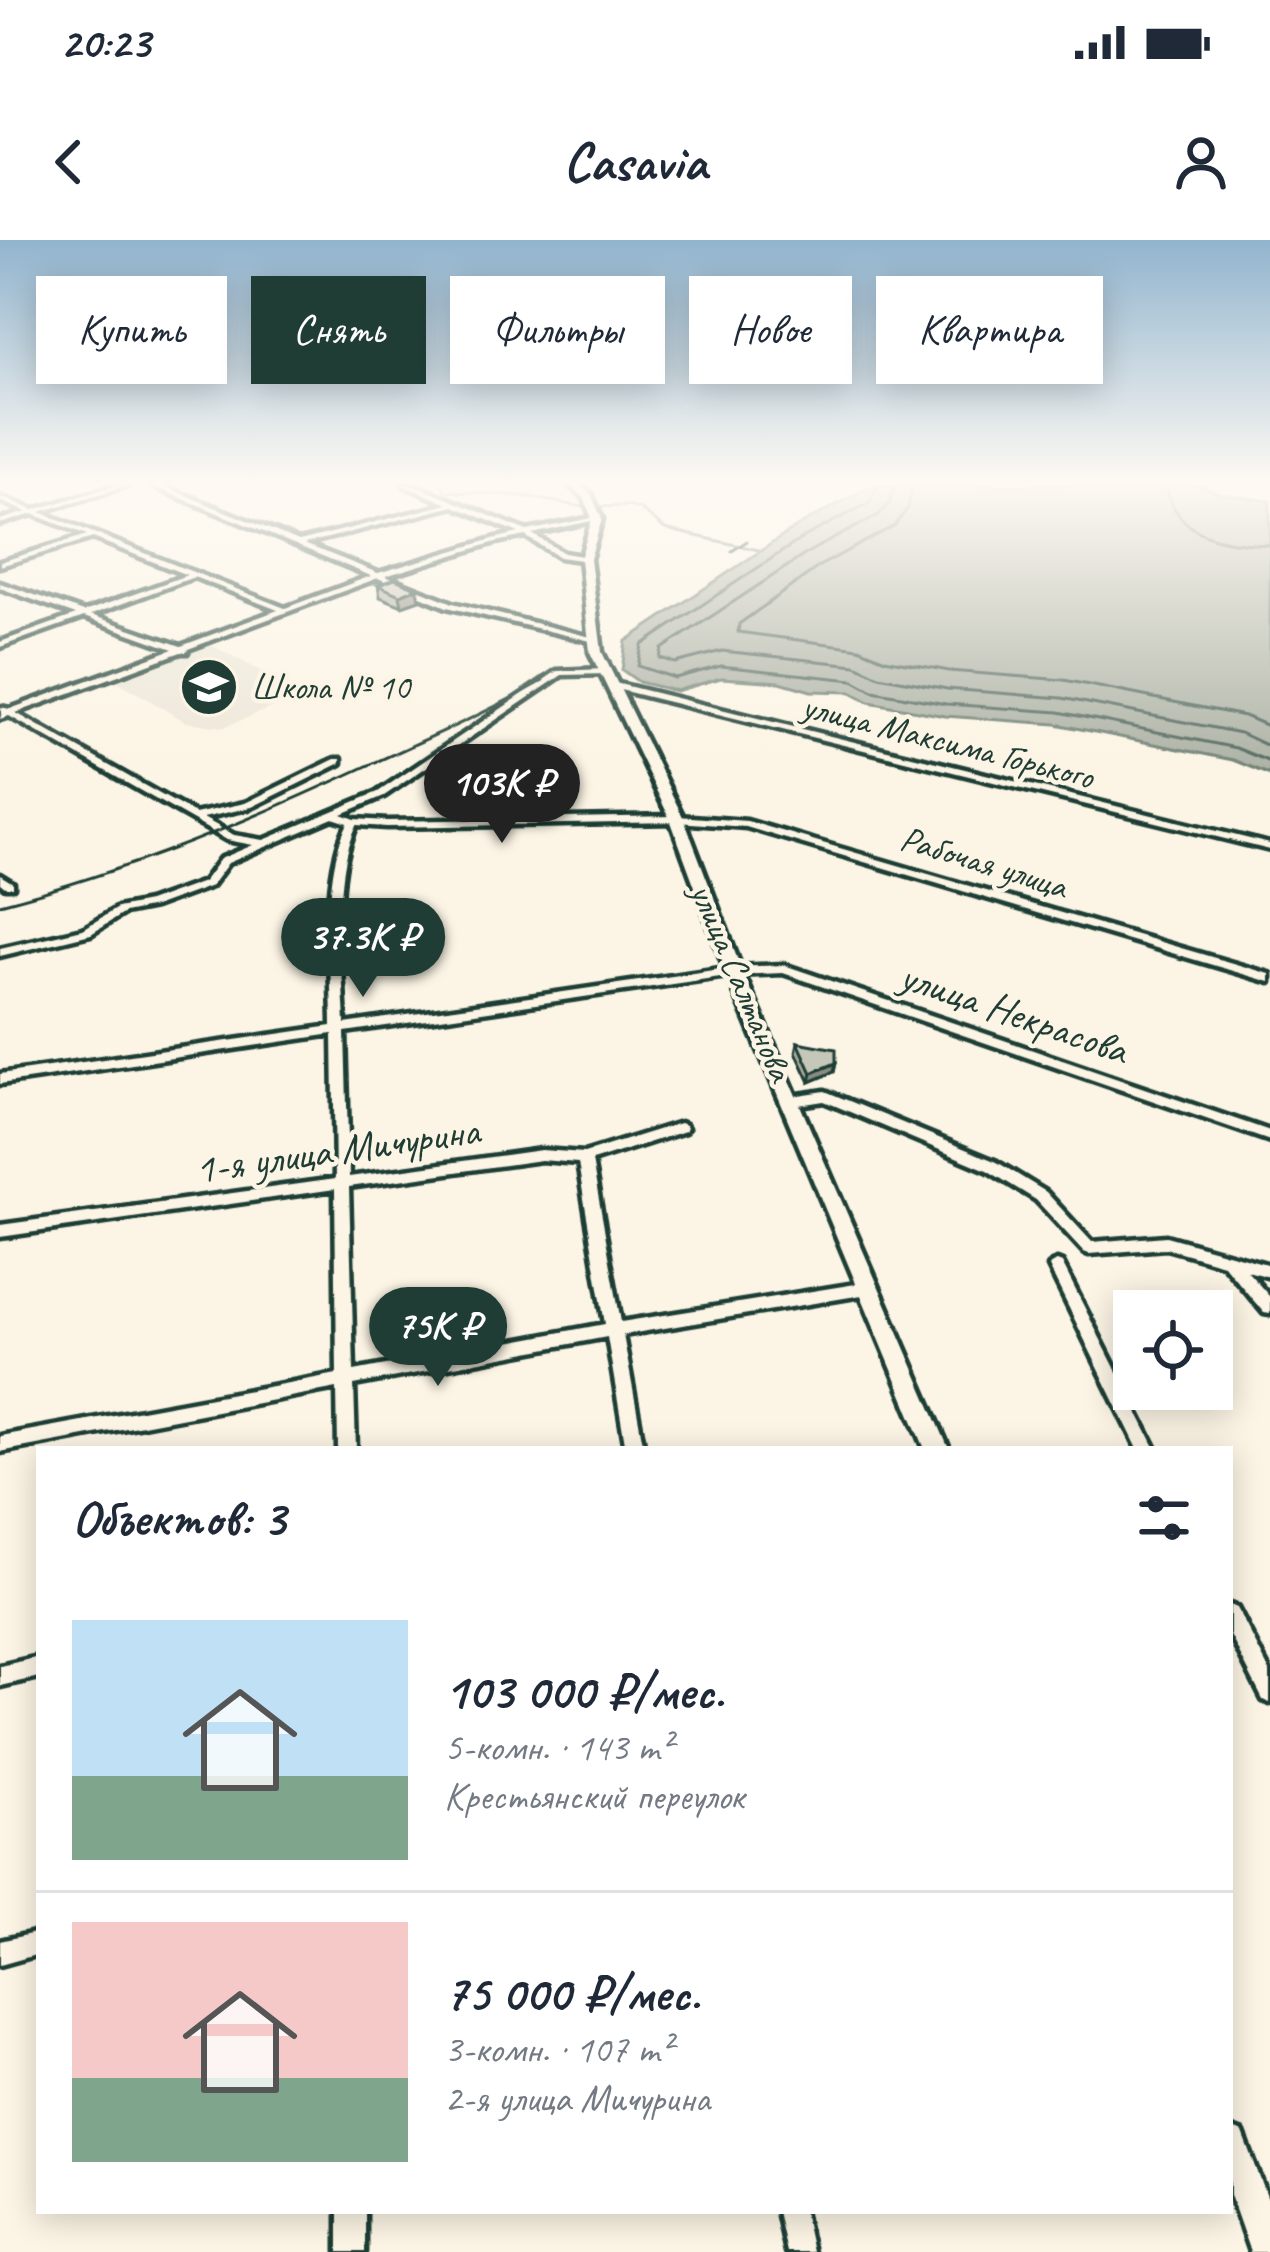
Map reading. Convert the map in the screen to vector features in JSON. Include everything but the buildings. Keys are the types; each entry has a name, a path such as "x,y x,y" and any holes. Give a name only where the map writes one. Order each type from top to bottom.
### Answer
{"main road":[{"name":"улица Салтанова","path":"587,579 592,640 677,819 734,971 936,1446"},
{"path":"1233,2154 1269,2252"}],"street":[{"path":"0,645 183,579"},
{"path":"208,579 287,611"},
{"path":"3,712 184,650 368,579"},
{"path":"391,579 450,605 592,640"},
{"path":"0,585 184,650"},
{"path":"224,862 381,794 560,674 610,679"},
{"name":"улица Максима Горького","path":"610,679 1270,847"},
{"path":"3,712 231,838 265,843"},
{"path":"198,816 248,805 338,761"},
{"name":"Рабочая улица","path":"334,815 354,822 677,819 747,824 1270,978"},
{"path":"346,1446 336,892 344,842 354,822"},
{"path":"0,952 87,932 121,910 150,905 207,884 224,862 231,838"},
{"name":"улица Некрасова","path":"0,1079 734,971 784,969 1270,1136"},
{"path":"792,1101 825,1096 992,1166 1041,1196 1089,1248 1166,1242 1270,1271"},
{"name":"1-я улица Мичурина","path":"0,1231 541,1155 584,1158 680,1128"},
{"path":"584,1158 635,1446"},
{"path":"1227,1259 1269,1302"},
{"path":"1057,1267 1146,1446"},
{"path":"0,1444 616,1329 868,1288"},
{"path":"1233,1621 1270,1693"},
{"path":"0,1676 36,1668"},
{"path":"0,1953 36,1944"},
{"path":"352,2214 352,2252"},
{"path":"791,2214 799,2252"}],"shaded area":[{"name":"Школа № 10","path":"211,645 305,694 224,727 186,722 114,679"}],"water":[{"path":"719,579 1270,579 1270,775 1233,760 1056,724 945,716 869,702 851,692 721,678 676,691 639,682 622,670 626,641"}],"railway":[{"path":"0,904 95,876 234,825 543,681"}],"place":[{"name":"Школа № 10","path":"209,687"}]}
